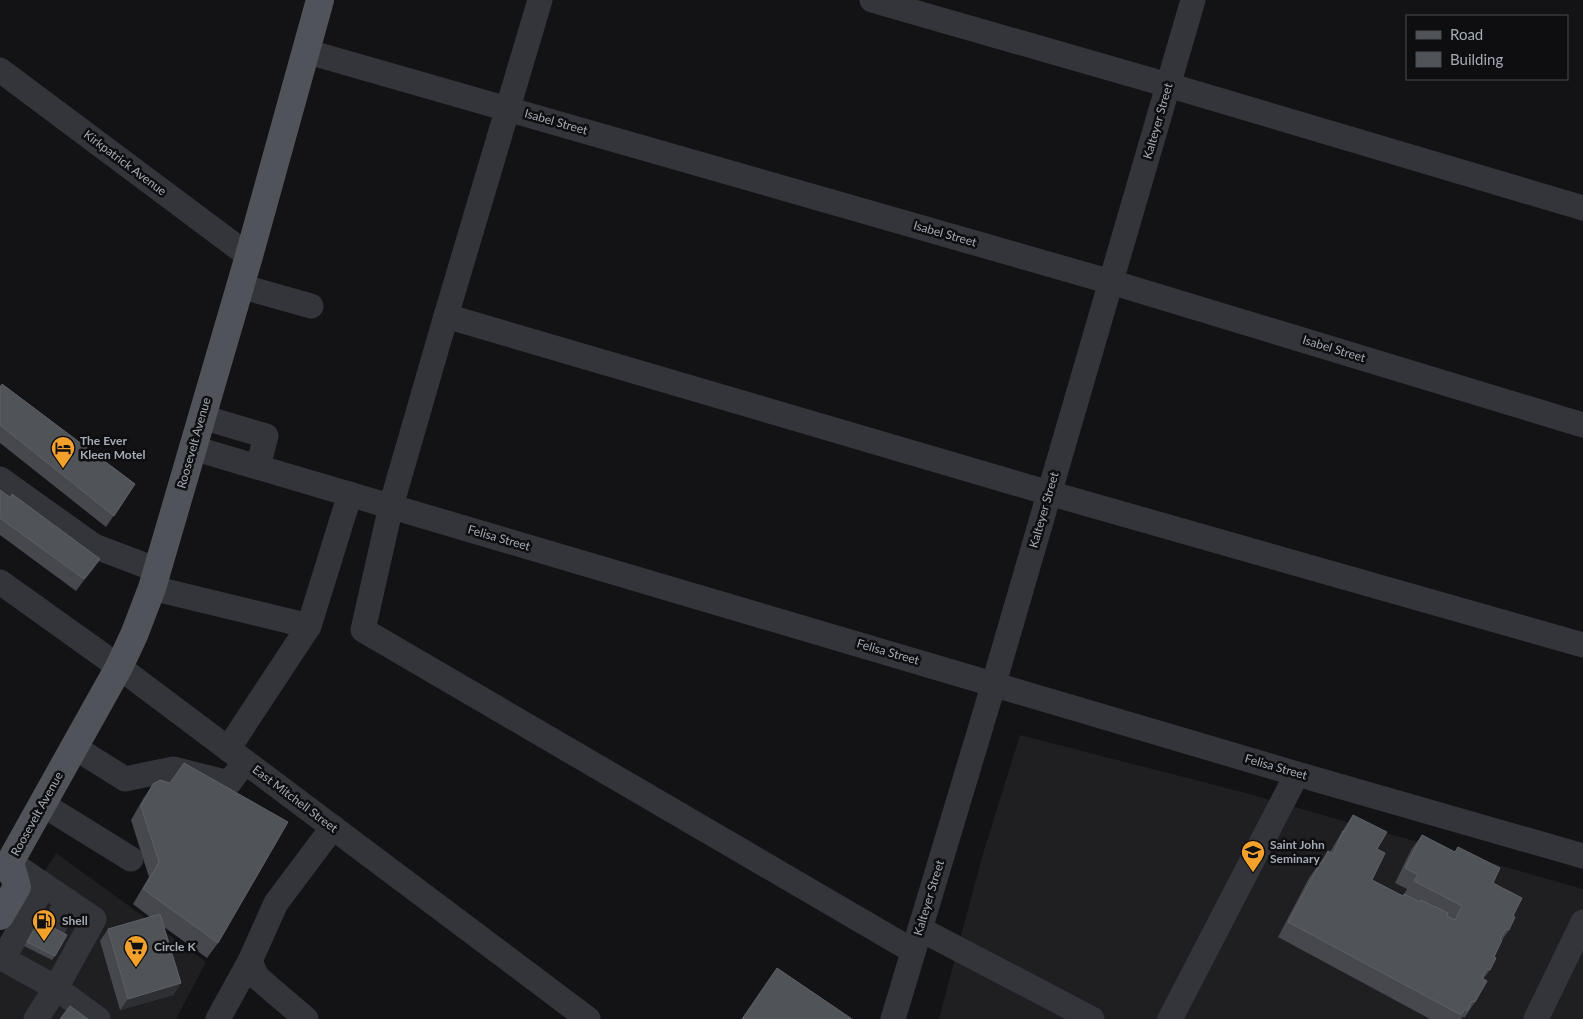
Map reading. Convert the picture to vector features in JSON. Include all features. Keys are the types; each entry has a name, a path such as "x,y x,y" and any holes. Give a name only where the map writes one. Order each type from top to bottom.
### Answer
{"main road":[{"name":"Roosevelt Avenue","path":"0,916 17,887 5,865 42,804 119,667 134,635 154,579 249,256 320,0"}],"street":[{"path":"540,0 391,506 363,630 916,940 1092,1019"},
{"path":"872,0 1168,85 1583,208"},
{"name":"Kalteyer Street","path":"896,1018 916,940 994,683 1193,0"},
{"name":"Isabel Street","path":"305,51 1111,282 1583,425"},
{"name":"Kirkpatrick Avenue","path":"0,70 249,256"},
{"path":"240,286 311,306"},
{"path":"446,316 1049,493 1583,644"},
{"path":"202,417 266,436 258,467"},
{"name":"Felisa Street","path":"193,448 1298,774 1583,856"},
{"path":"0,479 94,546 154,579 309,626"},
{"path":"74,747 125,779 173,769 229,783 237,755 309,626 350,494"},
{"name":"East Mitchell Street","path":"0,582 119,667 588,1019"},
{"path":"1170,1019 1298,774"},
{"path":"42,804 131,859"},
{"path":"218,1019 250,961 276,903 333,828"},
{"path":"5,865 61,897 94,919 39,973"},
{"path":"39,973 61,897"},
{"path":"39,973 61,897"},
{"path":"1536,1019 1583,922"},
{"path":"250,961 257,977 306,1019"},
{"path":"39,973 98,1019"}],"shaded area":[{"name":"Saint John Seminary","path":"1020,735 1242,792 1583,889 1583,1019 939,1019 982,857"},
{"path":"56,853 206,962 176,1019 0,1019 0,944"}],"building":[{"path":"2,384 135,484 114,516 0,425 0,387"},
{"path":"0,490 11,498 12,494 100,559 84,579 0,518"},
{"path":"184,763 288,822 218,943 143,889 159,862 141,806 153,784 160,780 170,783"},
{"path":"1353,815 1387,832 1377,849 1385,853 1372,880 1403,896 1404,894 1420,902 1421,900 1448,913 1447,916 1455,920 1462,906 1414,881 1418,875 1405,868 1422,835 1455,852 1458,847 1500,868 1493,883 1522,898 1513,916 1515,917 1509,930 1506,929 1500,939 1502,940 1490,970 1487,969 1482,978 1487,981 1475,1002 1472,1001 1467,1011 1465,1009 1461,1015 1288,922 1320,863 1322,863 1328,851 1333,854 1343,831"},
{"name":"Circle K","path":"160,914 181,983 128,999 108,929"},
{"name":"Shell","path":"39,920 67,935 55,956 27,942"},
{"path":"777,968 852,1019 742,1019"},
{"path":"70,1006 88,1019 60,1019"}],"place":[{"name":"The Ever Kleen Motel","path":"63,469"},
{"name":"Saint John Seminary","path":"1253,873"},
{"name":"Shell","path":"44,942"},
{"name":"Circle K","path":"136,968"}]}
